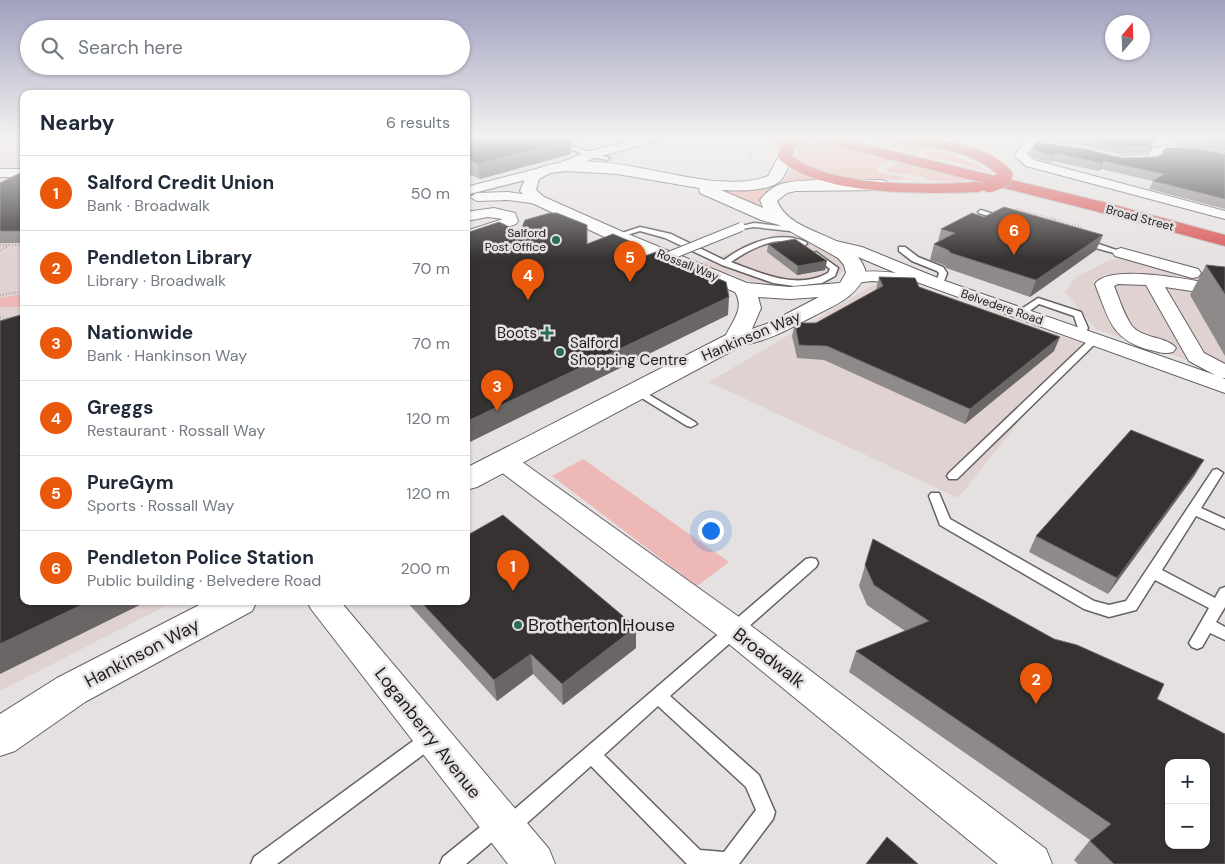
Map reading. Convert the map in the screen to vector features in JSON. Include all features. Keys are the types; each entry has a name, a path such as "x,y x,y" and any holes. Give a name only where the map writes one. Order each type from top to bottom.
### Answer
{"highway":[{"path":"842,178 885,184 954,188 1012,198 1225,255"},
{"name":"Broad Street","path":"984,178 1225,241"},
{"path":"954,188 990,185 1004,178"},
{"name":"Broad Street","path":"1007,178 1225,234"},
{"path":"1046,178 1085,190 1225,223"}],"street":[{"path":"470,190 516,178"},
{"path":"533,178 527,187 528,191 538,200"},
{"path":"667,178 724,186 761,183 772,178"},
{"path":"1087,178 1225,215"},
{"name":"Belvedere Road","path":"674,180 687,186 707,190 792,225 827,244 856,250 936,284 1225,386"},
{"path":"792,225 772,211 768,200 770,196 782,189 810,185 885,184"},
{"path":"470,198 508,196 538,200"},
{"name":"Rossall Way","path":"538,200 617,236 742,288 772,292 809,293 853,281"},
{"path":"470,216 486,211 497,211 510,216 511,221 470,235"},
{"path":"827,244 853,260 856,266 853,281 886,277 936,284"},
{"path":"1121,253 1225,283"},
{"path":"1225,291 1152,280 1116,279 1104,284 1124,330 1146,342 1196,358 1225,372"},
{"path":"1152,280 1196,358"},
{"name":"Hankinson Way","path":"470,478 736,339 766,332 837,296 853,281"},
{"path":"736,339 750,314 750,301 742,288"},
{"name":"Broadwalk","path":"502,460 735,631 1031,864"},
{"name":"Hankinson Way","path":"0,737 71,690 231,605"},
{"name":"Loganberry Avenue","path":"325,605 534,864"},
{"name":"Hankinson Way","path":"0,717 71,690"}],"lane":[{"path":"741,227 749,217 749,212 742,205"},
{"path":"982,212 1009,220"},
{"path":"644,266 741,227 792,225"},
{"path":"617,236 640,229 668,236 725,263 776,281 794,284 819,281 832,274 834,268 798,241 776,239 753,246 725,263"},
{"path":"1074,240 1121,253"},
{"path":"902,250 940,269 943,273 936,284"},
{"path":"953,476 1087,337"},
{"path":"636,390 691,424"},
{"path":"934,496 945,522 1089,605 1109,611 1131,606 1217,473"},
{"path":"1193,509 1225,524"},
{"path":"450,864 503,826 591,754 735,631 811,563"},
{"path":"1152,572 1221,599 1197,643"},
{"path":"1207,624 1225,634"},
{"path":"591,754 696,859 728,862 766,812 752,781 658,696"},
{"path":"261,864 433,737"}],"path":[{"path":"0,245 20,245"},
{"path":"0,251 9,245"},
{"path":"0,295 20,292"},
{"path":"0,318 16,319"}],"shaded area":[{"path":"0,178 20,178 20,605 167,605 0,691"},
{"path":"785,178 820,179 771,189 764,193 760,200 761,209 722,192 770,186"},
{"path":"862,178 919,180 874,179"},
{"path":"924,178 969,180 956,182"},
{"path":"781,232 809,240 836,255 845,269 829,284 807,289 771,288 700,264"},
{"path":"1151,257 1225,278 1225,373 1096,329 1065,292 1075,278 1109,260"},
{"path":"877,283 916,285 1082,343 958,498 709,382"},
{"path":"20,295 20,307 0,307 0,298"},
{"path":"583,459 729,562 697,586 552,476"}],"building":[{"path":"9,178 20,178 20,231 0,231 0,183"},
{"path":"1157,178 1225,178 1225,199 1153,181"},
{"path":"1004,207 1103,235 1036,280 951,253 934,244 955,233 941,229 972,213 984,217"},
{"name":"Salford Shopping Centre","path":"557,213 587,225 587,244 613,234 641,246 637,250 640,255 645,256 656,252 726,282 729,297 470,420 470,232 499,222 520,232 525,220"},
{"path":"795,239 827,261 798,266 768,244"},
{"path":"1206,265 1225,267 1225,294"},
{"path":"879,277 915,278 919,287 1060,337 970,409 827,346 799,345 795,323 816,323 883,286"},
{"path":"20,315 20,605 82,605 0,644 0,321"},
{"path":"1131,430 1204,460 1117,578 1036,536"},
{"name":"Brotherton House","path":"503,515 636,627 562,684 531,654 494,680 424,605 470,605 470,534"},
{"path":"873,539 1054,639 1077,645 1164,684 1157,699 1225,734 1225,864 1114,864 1090,841 1111,824 856,651 929,621 874,585 865,565"},
{"path":"887,837 918,864 866,864"}],"place":[{"name":"Salford Post Office","path":"556,240"},
{"name":"Pendleton Police Station","path":"1014,255"},
{"name":"PureGym","path":"630,282"},
{"name":"Greggs","path":"528,300"},
{"name":"Boots","path":"547,333"},
{"name":"Salford Shopping Centre","path":"560,352"},
{"name":"Nationwide","path":"497,411"},
{"name":"Salford Credit Union","path":"513,591"},
{"name":"Brotherton House","path":"518,625"},
{"name":"Pendleton Library","path":"1036,704"}]}
